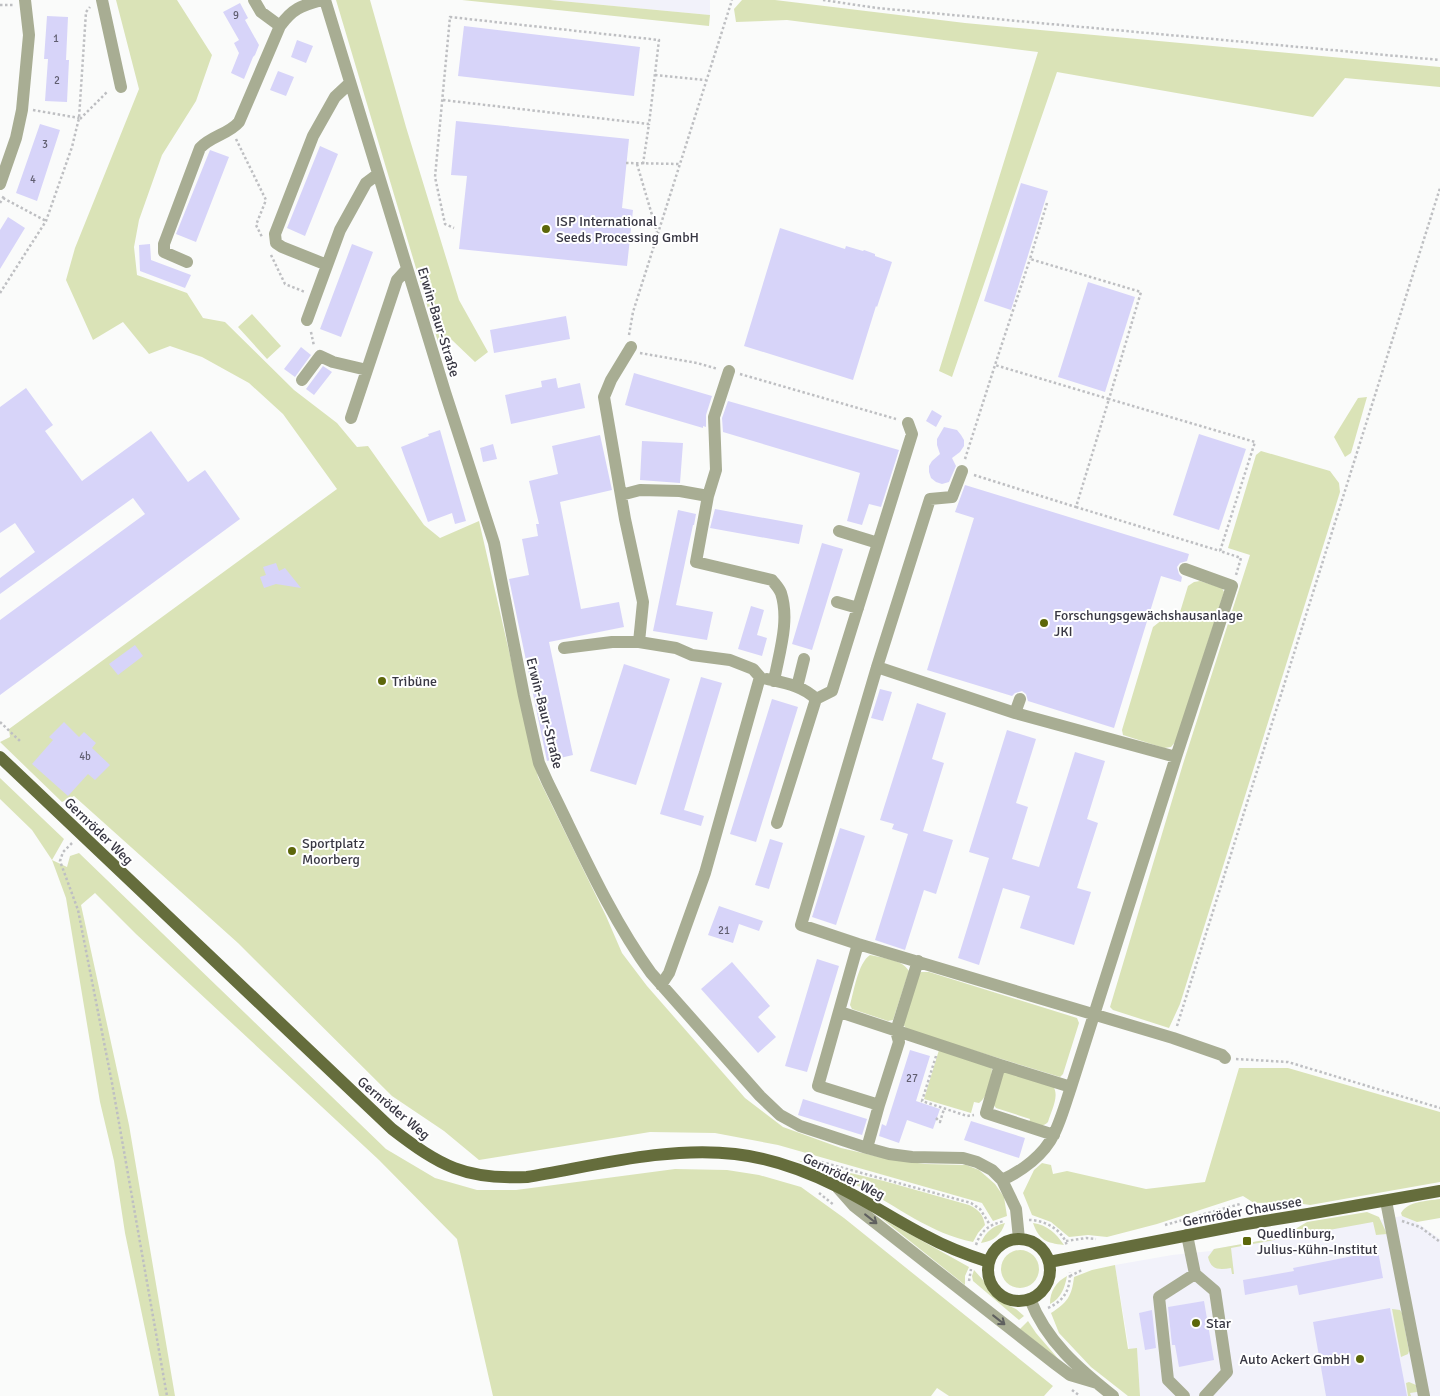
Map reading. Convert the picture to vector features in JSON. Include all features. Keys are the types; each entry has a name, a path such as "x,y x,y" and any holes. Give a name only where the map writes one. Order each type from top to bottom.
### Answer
{"main road":[{"name":"Gernröder Weg","path":"0,757 392,1129 439,1162 480,1176 513,1178 668,1154 715,1153 749,1156 795,1168 836,1186 925,1236 974,1258 989,1262"},
{"name":"Gernröder Chaussee","path":"1049,1262 1188,1235 1440,1191"},
{"path":"1019,1239 1036,1244 1044,1252 1049,1262 1049,1276 1045,1286 1030,1299 1014,1300 1006,1298 997,1291 989,1278 989,1262 993,1252 998,1246 1008,1241 1019,1239"}],"street":[{"path":"0,184 16,138 22,108 29,35 25,0"},
{"path":"254,0 261,12 280,26"},
{"path":"187,262 164,252 164,244 200,148 206,141 235,127 239,122 280,26 288,15 299,6 324,0"},
{"name":"Erwin-Baur-Straße","path":"324,0 494,543 539,763 612,911 636,952 661,985 760,1096 780,1115 800,1126 889,1154 912,1157 963,1158 977,1162 992,1170 1002,1180 1016,1209 1019,1239"},
{"path":"97,2 115,89"},
{"path":"327,265 282,248 276,243 275,234 314,136 334,97 350,83"},
{"path":"308,318 340,230 366,183 378,174"},
{"path":"351,418 397,280 407,269"},
{"path":"631,346 611,380 604,397 642,602 639,642"},
{"path":"302,380 320,356 332,362 367,370"},
{"path":"729,372 714,417 716,470 708,496 696,562 772,580 781,591 784,608 784,631 774,680"},
{"path":"777,823 816,699 832,691 912,434 908,423"},
{"path":"962,471 952,497 930,499 877,667 801,925 858,944 1173,1038 1222,1055 1225,1058"},
{"path":"621,495 640,490 680,491 708,496"},
{"path":"839,531 878,543"},
{"path":"1002,1180 1019,1172 1043,1150 1054,1135 1232,586 1185,569"},
{"path":"837,602 858,608"},
{"path":"564,648 612,642 639,642 676,648 692,655 730,660 753,670 760,677 797,686 810,693 816,699"},
{"path":"797,686 804,659"},
{"path":"877,667 1015,712 1176,757"},
{"path":"661,985 669,973 704,873 760,677"},
{"path":"1015,712 1020,699"},
{"path":"858,944 818,1086 879,1106"},
{"path":"867,1148 899,1042 896,1031 918,961"},
{"path":"840,1012 1071,1087"},
{"path":"1000,1065 986,1113 1054,1135"},
{"path":"836,1186 854,1206 1070,1375 1097,1383"},
{"path":"1386,1200 1424,1396"},
{"path":"1188,1235 1195,1274 1215,1291 1227,1372 1205,1396"},
{"path":"1184,1396 1168,1380 1159,1297 1195,1274"},
{"path":"1030,1299 1045,1330 1066,1356 1113,1396"}],"path":[{"path":"732,0 633,312 629,334 631,346 642,354 697,363 908,423"},
{"path":"823,0 877,8 1440,60"},
{"path":"0,293 46,221 72,147 79,119 86,12 97,2"},
{"path":"454,228 445,224 435,177 450,17 659,40 644,164"},
{"path":"655,75 706,80"},
{"path":"79,119 115,89"},
{"path":"443,100 649,124"},
{"path":"22,108 79,119"},
{"path":"626,163 680,164"},
{"path":"637,164 658,233"},
{"path":"1173,1038 1440,188"},
{"path":"3,198 46,221"},
{"path":"1047,203 962,471 1242,558 1232,586"},
{"path":"639,240 655,242"},
{"path":"1030,258 1141,292 1076,507"},
{"path":"308,318 315,354 318,359"},
{"path":"995,365 1255,442 1220,551"},
{"path":"0,722 21,742"},
{"path":"74,842 63,852 60,861 78,910 112,1083 167,1396"},
{"path":"939,1044 922,1101 967,1116 986,1113"},
{"path":"1225,1058 1288,1062 1440,1108"},
{"path":"936,1118 940,1122 944,1109"},
{"path":"800,1156 971,1203 980,1209 990,1226"},
{"path":"812,1188 840,1210"},
{"path":"1162,1226 1240,1204"},
{"path":"972,1285 968,1280 979,1236 990,1226 1007,1220"},
{"path":"1030,1220 1044,1222 1052,1226 1066,1241 1067,1246"},
{"path":"1389,1221 1406,1222 1420,1228 1440,1242"},
{"path":"1066,1241 1086,1238 1105,1240"},
{"path":"1045,1310 1064,1297 1071,1280 1070,1273"}],"shaded area":[{"path":"550,0 710,0 710,15"},
{"path":"1402,1216 1413,1220 1440,1239 1440,1396 1140,1396 1137,1349 1129,1349 1115,1265 1172,1255 1211,1251"}],"green space":[{"path":"116,0 177,0 212,55 196,101 162,155 139,220 134,247 137,275 187,293 203,318 225,322 294,390 337,423 357,447 368,446 424,525 440,538 479,521 538,777 622,953 647,986 745,1098 783,1127 841,1148 888,1159 925,1164 966,1165 979,1170 995,1184 1004,1197 1007,1216 993,1221 982,1203 778,1145 715,1133 650,1132 479,1160 444,1131 392,1096 238,943 74,796 62,802 0,742 10,737 9,729 337,489 283,414 249,383 202,357 170,346 149,354 123,322 93,340 66,280 75,248 139,89"},
{"path":"336,0 370,0 406,127 459,300 488,352 475,362 452,340 438,342"},
{"path":"462,0 550,0 710,15 709,26"},
{"path":"742,0 775,0 965,23 1440,67 1440,87 1345,78 1313,117 1057,72 952,377 939,371 1038,52 787,20 736,22 734,9"},
{"path":"252,314 281,346 267,359 238,327"},
{"path":"1367,397 1351,453 1345,457 1334,437 1358,398"},
{"path":"1261,451 1330,471 1339,483 1340,492 1180,1004 1169,1028 1113,1010 1110,1007 1183,764 1250,555 1228,548 1256,455"},
{"path":"1200,581 1222,588 1224,592 1176,741 1171,747 1164,748 1123,735 1122,730 1153,627 1163,619 1177,622 1188,586"},
{"path":"0,778 64,839 52,860 32,830 0,799"},
{"path":"79,853 386,1149 435,1178 477,1190 516,1190 675,1169 727,1170 759,1175 801,1187 844,1218 1053,1386 1044,1396 949,1396 937,1388 931,1396 493,1396 457,1239 379,1160 136,934 95,893 81,905 129,1125 175,1396 159,1396 125,1233 114,1161 100,1102 66,898 52,860 67,867 70,856"},
{"path":"870,955 897,961 909,971 893,1020 888,1021 852,1009 850,1005 859,971"},
{"path":"921,972 929,972 1077,1018 1079,1023 1063,1074 1060,1077 907,1030 903,1024 917,976"},
{"path":"939,1050 992,1069 987,1092 979,1103 974,1102 971,1113 924,1099"},
{"path":"1239,1068 1288,1068 1440,1112 1440,1182 1310,1205 1290,1202 1254,1203 1243,1196 1157,1224 1107,1237 1088,1235 1069,1237 1051,1222 1032,1215 1023,1193 1034,1170 1042,1163 1051,1165 1053,1174 1067,1171 1146,1189 1205,1182"},
{"path":"1007,1071 1053,1086 1056,1094 1053,1108 1046,1124 1029,1123 1030,1119 996,1108 993,1104 1002,1073"},
{"path":"796,1160 884,1181 969,1205 980,1213 985,1225 973,1242 943,1233 852,1183"},
{"path":"1440,1199 1440,1218 1417,1222 1402,1216 1401,1213 1408,1206"},
{"path":"1367,1212 1379,1217 1387,1234 1376,1235 1373,1222 1231,1248 1234,1274 1232,1274 1231,1268 1219,1269 1213,1267 1209,1261 1208,1257 1214,1249 1270,1239 1271,1233 1297,1228 1307,1222"},
{"path":"881,1218 969,1267 965,1276 965,1285"},
{"path":"1005,1223 996,1237 981,1243 990,1230"},
{"path":"1033,1223 1051,1230 1064,1245 1044,1240"},
{"path":"1020,1250 1027,1251 1033,1256 1038,1262 1038,1276 1033,1282 1027,1287 1020,1288 1013,1287 1007,1282 1002,1276 1001,1269 1002,1262 1007,1256 1013,1251"},
{"path":"1115,1265 1128,1349 1137,1348 1140,1396 1128,1396 1091,1367 1059,1333 1051,1313 1068,1298 1074,1277 1092,1270"},
{"path":"974,1270 994,1297 1016,1309 1024,1316 1019,1320 973,1281"},
{"path":"1067,1276 1062,1292 1050,1304 1054,1287"},
{"path":"1392,1309 1400,1310 1402,1313 1409,1351 1408,1354 1401,1357"},
{"path":"1028,1321 1036,1333 1061,1362 1020,1329"},
{"path":"1409,1382 1416,1385 1417,1392 1410,1393 1411,1396 1408,1396 1406,1383"}],"building":[{"path":"240,3 248,18 245,20 259,45 244,79 231,73 239,53 234,43 239,40 223,12"},
{"path":"47,16 68,17 66,60 69,60 67,102 45,101 48,59 44,59"},
{"path":"464,26 640,47 634,96 458,76"},
{"path":"297,40 313,46 306,63 291,57"},
{"path":"278,71 294,77 286,96 270,90"},
{"path":"456,121 629,139 622,208 633,210 627,266 459,249 467,176 451,175"},
{"path":"40,124 60,130 37,201 16,193"},
{"path":"320,146 338,154 305,236 287,228"},
{"path":"210,150 229,157 196,242 176,234"},
{"path":"1021,183 1048,191 1011,310 984,301"},
{"path":"8,217 25,228 0,269 0,230"},
{"path":"780,228 845,249 846,246 864,250 892,262 853,380 744,346"},
{"path":"150,244 151,260 191,275 185,288 140,271 139,245"},
{"path":"352,244 373,252 341,337 320,329"},
{"path":"1088,282 1135,297 1105,392 1058,377"},
{"path":"566,316 570,339 494,353 490,330"},
{"path":"301,347 311,355 295,377 284,369"},
{"path":"323,366 332,372 314,395 306,389"},
{"path":"634,373 712,396 706,415 706,427 703,426 703,428 625,405"},
{"path":"556,378 558,388 580,383 585,408 511,424 505,395 542,387 541,381"},
{"path":"26,388 53,425 45,431 82,481 151,431 188,482 205,470 240,519 0,695 0,620 145,514 133,498 0,594 0,578 35,552 15,523 0,533 0,407"},
{"path":"728,401 899,450 881,507 869,504 862,525 847,521 860,473 723,432 722,418"},
{"path":"932,410 942,416 936,427 926,421"},
{"path":"944,427 957,430 964,440 964,446 952,458 956,466 949,482 942,484 931,478 929,466 940,454 937,439"},
{"path":"440,430 466,521 455,524 452,513 428,522 401,447"},
{"path":"1199,434 1246,449 1219,530 1173,515"},
{"path":"600,435 612,490 560,502 581,609 619,602 624,627 549,642 573,755 547,761 509,579 529,575 522,539 538,536 536,524 539,524 529,481 558,474 552,446"},
{"path":"642,441 683,443 680,483 640,480"},
{"path":"493,444 497,459 483,462 480,448"},
{"name":"Forschungsgewächshausanlage JKI","path":"965,485 1189,554 1187,561 1180,563 1177,567 1182,577 1181,582 1161,576 1114,728 1028,701 1026,694 1022,691 1012,696 927,670 974,518 955,512"},
{"path":"715,509 803,525 799,544 710,528"},
{"path":"678,510 696,514 676,605 713,612 707,640 653,631"},
{"path":"822,543 843,549 812,650 792,644"},
{"path":"276,563 279,571 285,568 301,588 276,584 264,588 260,577 266,575 263,567"},
{"path":"751,606 764,610 757,635 767,638 762,656 738,649"},
{"path":"135,645 143,656 118,675 109,664"},
{"path":"624,664 670,679 636,785 590,771"},
{"path":"701,677 722,683 684,810 704,816 701,826 660,814"},
{"path":"880,689 892,692 883,721 871,718"},
{"path":"772,699 798,707 756,842 730,834"},
{"path":"917,703 946,713 932,759 944,763 923,831 953,840 936,894 924,890 905,950 875,940 908,834 892,829 894,824 880,820"},
{"path":"64,722 79,737 84,732 96,743 92,748 110,765 95,780 88,774 68,796 32,764 53,740 49,737"},
{"path":"1007,730 1036,739 1016,803 1028,807 1012,859 1039,867 1075,752 1105,761 1087,819 1098,823 1077,888 1091,892 1074,945 1020,928 1030,896 1003,888 979,965 958,958 989,858 969,852"},
{"path":"840,828 865,836 836,925 812,917"},
{"path":"770,839 783,843 769,889 755,885"},
{"path":"719,906 763,921 759,931 739,924 733,943 708,935"},
{"path":"817,959 839,966 807,1072 785,1066"},
{"path":"732,962 770,1006 758,1017 776,1037 758,1053 701,989"},
{"path":"910,1050 930,1056 916,1101 940,1109 933,1129 907,1120 899,1143 879,1136 882,1124 886,1126"},
{"path":"803,1099 867,1119 862,1135 798,1115"},
{"path":"971,1121 1025,1138 1019,1158 964,1140"},
{"path":"1378,1251 1383,1278 1299,1295 1297,1285 1245,1295 1243,1280 1294,1271 1293,1268"},
{"path":"1204,1301 1214,1360 1179,1367 1175,1345 1172,1345 1168,1307"},
{"name":"Auto Ackert GmbH","path":"1390,1308 1407,1396 1326,1396 1313,1322"},
{"path":"1152,1310 1156,1348 1145,1350 1139,1313"}],"place":[{"name":"ISP International Seeds Processing GmbH","path":"546,229"},
{"name":"Forschungsgewächshausanlage JKI","path":"1044,623"},
{"name":"Tribüne","path":"382,681"},
{"name":"Sportplatz Moorberg","path":"292,851"},
{"name":"Quedlinburg, Julius-Kühn-Institut","path":"1247,1241"},
{"name":"Star","path":"1196,1323"},
{"name":"Auto Ackert GmbH","path":"1360,1359"}]}
